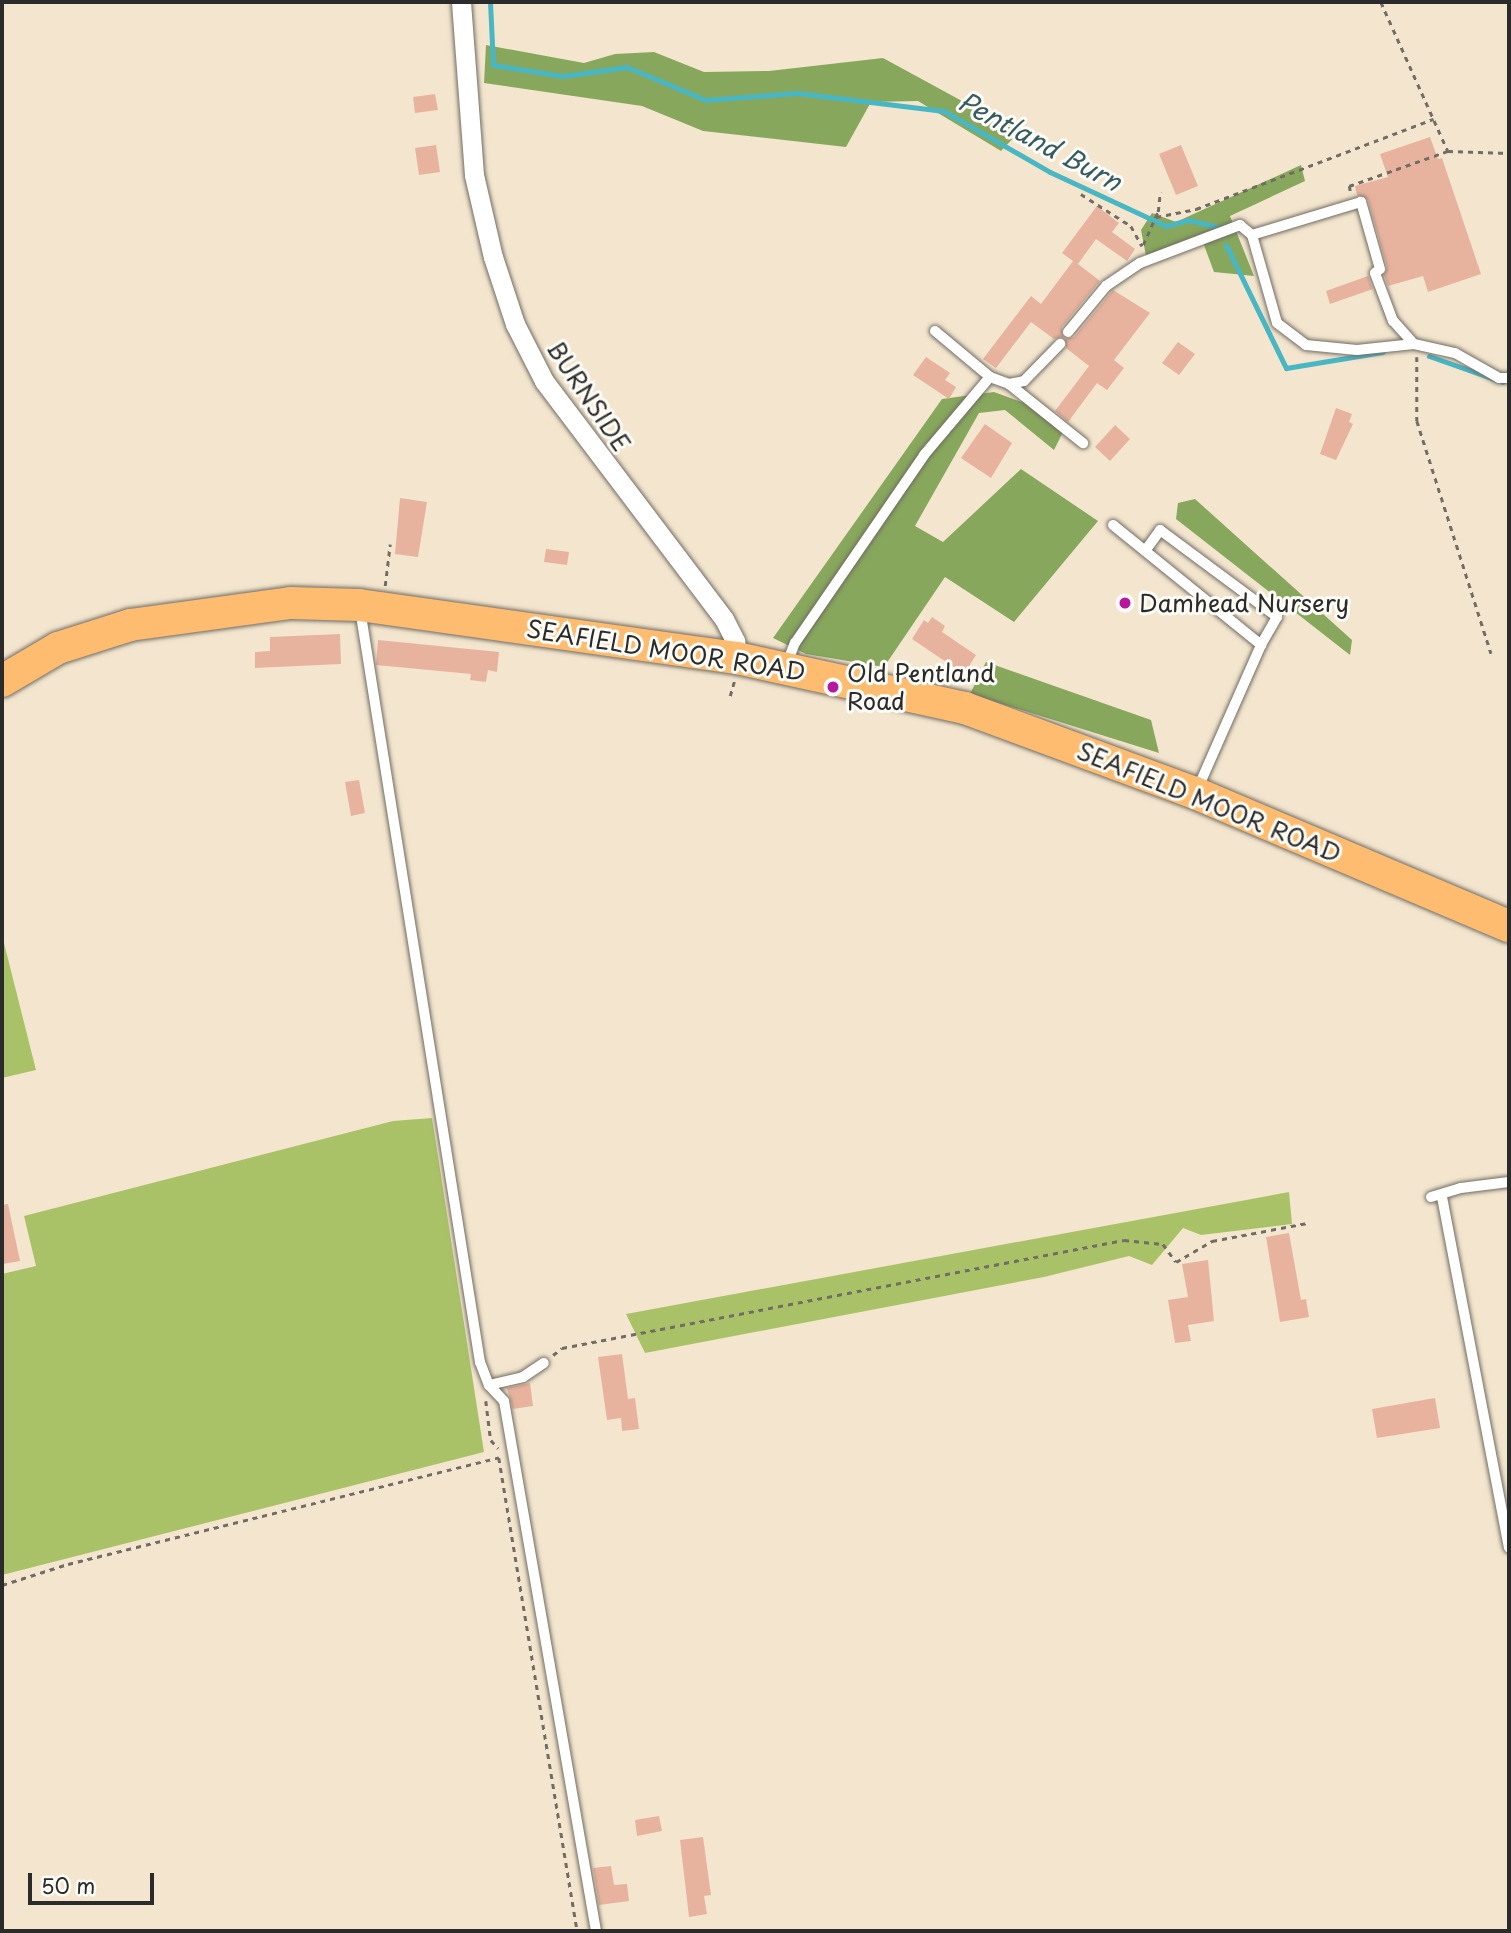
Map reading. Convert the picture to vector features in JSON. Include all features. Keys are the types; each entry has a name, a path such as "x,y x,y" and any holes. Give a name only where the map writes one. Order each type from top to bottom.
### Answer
{"main road":[{"name":"SEAFIELD MOOR ROAD","path":"2,681 58,648 130,625 291,603 371,607 737,658 965,708 1195,793 1509,926"}],"street":[{"name":"BURNSIDE","path":"461,2 474,175 493,257 515,324 544,381 724,619 737,658"}],"lane":[{"path":"1252,235 1361,202 1380,269 1375,273 1393,321 1414,344"},
{"path":"1068,332 1106,286 1140,263 1240,225 1252,235 1277,323 1306,345 1357,350 1414,344 1455,353 1499,378 1509,378"},
{"path":"935,331 990,377 1009,384 1083,443"},
{"path":"1009,384 1024,381 1060,344"},
{"path":"785,667 795,643 924,454 990,377"},
{"path":"1113,524 1262,645"},
{"path":"1145,551 1160,530 1277,617 1195,793"},
{"path":"371,607 480,1363 489,1385 503,1401 596,1931"},
{"path":"1509,1182 1461,1188 1437,1197 1509,1548"},
{"path":"489,1385 523,1377 544,1363"}],"path":[{"path":"1381,2 1448,151"},
{"path":"1156,217 1196,209 1433,119"},
{"path":"1354,204 1349,186 1448,151 1509,153"},
{"path":"1140,263 1142,246 1156,217 1160,192"},
{"path":"1081,194 1131,226 1142,246"},
{"path":"1414,344 1419,369 1417,421 1491,653"},
{"path":"371,607 390,544"},
{"path":"544,1363 562,1348 1124,1240 1163,1244 1176,1262 1212,1241 1307,1223"},
{"path":"489,1385 485,1408 499,1457 577,1931"},
{"path":"2,1585 68,1564 499,1457"}],"green space":[{"path":"486,45 584,63 615,54 654,52 704,72 769,71 883,58 1019,132 1001,151 918,101 871,102 846,147 703,131 642,106 484,83"},
{"path":"1301,165 1305,181 1230,216 1254,276 1214,272 1201,237 1146,256 1141,230 1152,213 1176,222"},
{"path":"994,392 1027,404 1065,428 1054,450 1005,410 979,413 915,526 943,542 1021,469 1098,521 1014,622 945,577 884,667 806,654 773,638 942,399"},
{"path":"1195,499 1352,640 1350,655 1176,519 1178,503"},
{"path":"986,662 1151,720 1159,753 970,694"},
{"path":"2,935 36,1070 2,1078"},
{"path":"432,1118 484,1452 2,1575 2,1274 36,1266 24,1216 393,1121"},
{"path":"1289,1192 1292,1224 1201,1235 1183,1228 1152,1265 1129,1256 1044,1277 645,1353 626,1314"}],"building":[{"path":"435,94 438,110 415,113 413,97"},
{"path":"1430,137 1438,159 1442,158 1481,274 1428,292 1423,276 1388,286 1384,275 1387,267 1368,200 1357,195 1355,186 1388,177 1380,154"},
{"path":"436,145 440,172 419,175 415,148"},
{"path":"1181,145 1198,186 1176,195 1159,154"},
{"path":"1097,206 1119,223 1112,232 1135,249 1127,261 1096,239 1078,264 1100,281 1062,327 1063,337 1054,339 1031,322 996,368 983,359 1031,296 1041,304 1073,261 1062,253"},
{"path":"1368,276 1373,289 1330,304 1326,291"},
{"path":"1113,290 1150,313 1114,360 1124,368 1107,390 1097,383 1068,422 1055,411 1089,366 1066,348 1065,339 1074,337"},
{"path":"1178,342 1195,354 1179,375 1162,363"},
{"path":"926,357 950,373 945,380 956,387 949,399 913,375"},
{"path":"1336,408 1352,414 1349,422 1353,424 1336,460 1320,454"},
{"path":"985,424 1012,443 991,478 961,458"},
{"path":"1115,425 1130,439 1110,461 1095,447"},
{"path":"400,498 427,502 418,557 395,554"},
{"path":"546,549 569,552 567,565 544,562"},
{"path":"932,617 945,626 942,632 976,655 964,674 912,639 924,620 928,623"},
{"path":"340,634 341,664 255,668 255,652 270,651 270,637"},
{"path":"378,640 499,652 497,672 488,670 486,682 470,680 471,674 376,665"},
{"path":"359,780 365,813 351,816 345,782"},
{"path":"8,1204 20,1261 3,1264 2,1205"},
{"path":"1289,1233 1301,1300 1306,1299 1309,1317 1280,1322 1266,1237"},
{"path":"1208,1260 1214,1321 1188,1325 1191,1341 1175,1343 1168,1300 1188,1297 1182,1264"},
{"path":"622,1354 628,1399 635,1398 639,1429 622,1431 621,1418 607,1420 598,1357"},
{"path":"530,1383 533,1406 513,1409 507,1388"},
{"path":"1435,1398 1440,1428 1377,1438 1372,1409"},
{"path":"659,1816 662,1831 637,1836 635,1820"},
{"path":"703,1837 711,1895 704,1896 707,1914 689,1917 680,1840"},
{"path":"611,1866 614,1885 627,1884 629,1901 599,1905 593,1868"}],"waterway":[{"name":"Pentland Burn","path":"490,2 493,65 563,76 627,67 706,100 797,93 944,111 1050,172 1166,226 1189,220 1217,227"},
{"name":"Pentland Burn","path":"1226,245 1286,368 1383,352"},
{"name":"Pentland Burn","path":"1429,356 1503,382"}],"place":[{"name":"Damhead Nursery","path":"1125,603"},
{"name":"Old Pentland Road","path":"833,687"}]}
